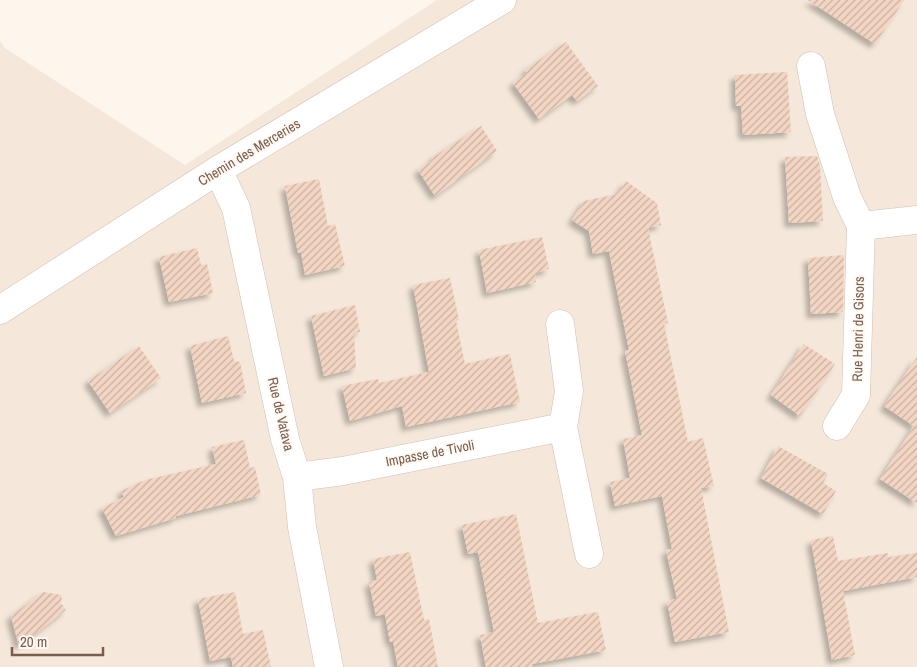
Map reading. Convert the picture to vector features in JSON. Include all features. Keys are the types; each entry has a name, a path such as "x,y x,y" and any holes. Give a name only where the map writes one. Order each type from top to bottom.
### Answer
{"street":[{"name":"Chemin des Merceries","path":"0,310 218,170 502,0"},
{"name":"Rue Henri de Gisors","path":"811,66 820,114 847,197 860,226 856,395 837,426"},
{"name":"Rue de Vatava","path":"218,170 236,208 285,439 297,477 302,527 329,666"},
{"path":"860,226 917,220"},
{"path":"560,324 569,391 563,427 589,554"},
{"name":"Impasse de Tivoli","path":"297,477 343,471 563,427"}],"shaded area":[{"path":"437,0 917,0 917,667 0,667 0,41 5,48 185,165"}],"building":[{"path":"808,0 904,0 875,44"},
{"path":"566,42 598,86 577,101 572,95 539,119 513,83 527,73 525,70"},
{"path":"787,72 791,132 743,135 741,106 736,106 735,75"},
{"path":"481,126 497,151 435,196 418,170 434,160 432,158"},
{"path":"817,156 820,165 823,221 789,223 785,157"},
{"path":"319,179 328,226 335,224 345,266 305,275 301,252 298,253 285,186"},
{"path":"626,181 657,203 661,225 648,228 668,323 664,324 688,442 703,438 714,486 701,488 729,632 675,642 667,601 677,599 666,550 672,549 662,496 615,506 610,482 630,478 623,439 642,435 625,351 629,350 609,251 593,254 589,231 572,220 584,201 618,194"},
{"path":"542,237 549,269 535,273 536,282 487,293 479,250"},
{"path":"197,248 201,265 207,264 213,293 169,302 159,257"},
{"path":"844,255 843,312 811,314 808,258"},
{"path":"450,278 459,320 456,321 465,364 510,354 520,402 406,427 402,406 350,421 342,386 378,379 379,383 429,372 413,285"},
{"path":"355,305 360,332 354,333 356,368 324,376 311,316"},
{"path":"228,336 234,361 240,362 246,393 202,403 190,346"},
{"path":"804,344 835,364 800,416 771,395"},
{"path":"139,346 161,378 110,413 88,381"},
{"path":"917,357 917,503 880,479 914,426 884,406"},
{"path":"244,440 250,468 255,467 261,495 176,516 176,518 116,536 102,508 124,497 121,491 145,480 216,464 212,447"},
{"path":"778,446 828,474 823,483 836,491 823,514 761,478"},
{"path":"516,514 538,623 598,612 606,650 532,664 533,667 486,667 480,635 494,632 478,552 468,554 462,525"},
{"path":"833,536 838,561 888,553 888,557 917,553 917,577 843,591 855,655 832,660 811,540"},
{"path":"410,552 424,620 429,619 438,667 398,667 393,641 390,642 385,614 376,616 369,582 377,580 373,559"},
{"path":"43,592 62,595 61,603 66,610 19,646 11,616"},
{"path":"235,592 243,634 263,630 271,667 233,667 231,657 210,661 198,599"}]}
